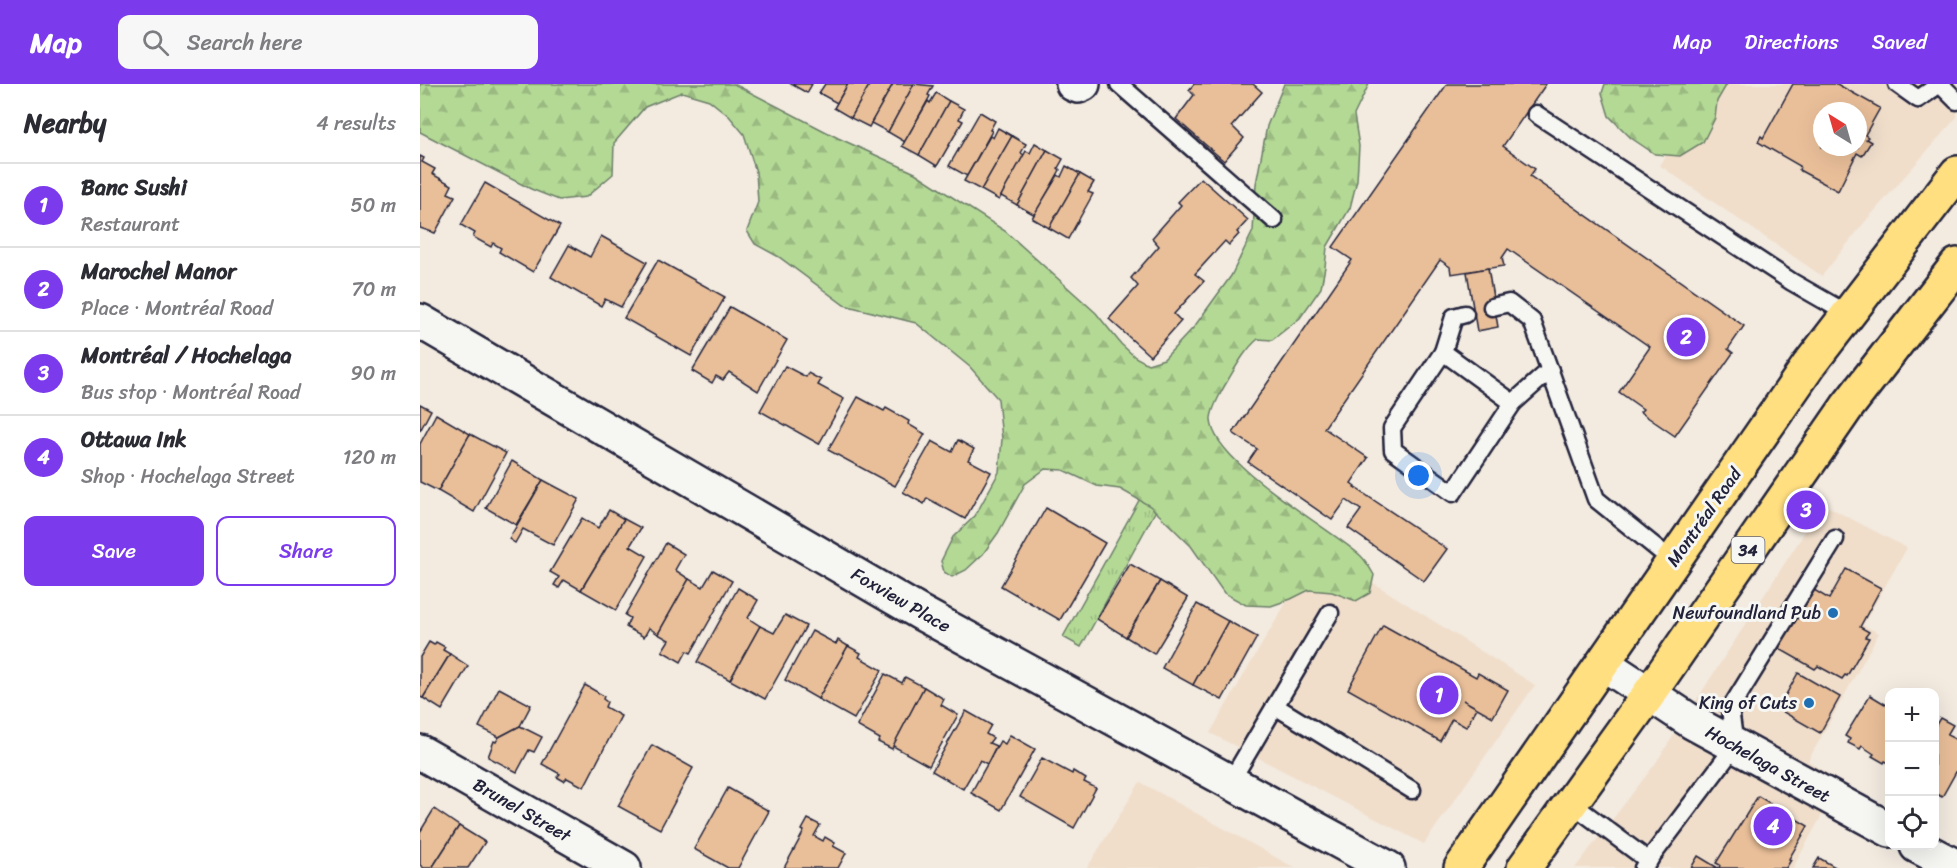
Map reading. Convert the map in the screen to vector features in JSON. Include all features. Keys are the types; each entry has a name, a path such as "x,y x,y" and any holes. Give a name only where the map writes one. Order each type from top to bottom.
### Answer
{"main road":[{"name":"Montréal Road","path":"1461,868 1809,365 1957,173"},
{"name":"34","path":"1524,868 1649,694 1847,406 1957,265"}],"street":[{"path":"1073,84 1083,84"},
{"name":"Foxview Place","path":"420,321 919,612 1388,868"},
{"name":"Hochelaga Street","path":"1604,664 1692,722 1885,827"},
{"name":"Brunel Street","path":"420,752 624,868"},
{"path":"1925,850 1957,867"}],"lane":[{"path":"1119,84 1274,220"},
{"path":"1897,84 1918,99 1940,84 1957,101"},
{"path":"1536,114 1792,282 1848,314"},
{"path":"1492,307 1509,303 1532,321 1596,499 1674,562"},
{"path":"1465,314 1454,317 1443,352 1392,428 1394,450 1453,493 1513,403 1550,370"},
{"path":"1443,352 1513,403"},
{"path":"1571,803 1646,864 1735,746 1730,709 1835,539"},
{"path":"1231,781 1330,613"},
{"path":"1275,706 1412,790"}],"shaded area":[{"path":"1719,84 1957,84 1957,117 1864,223 1822,276 1659,165"},
{"path":"1823,504 1907,548 1863,625 1879,633 1808,761 1840,782 1793,868 1575,868 1655,764"},
{"path":"1318,548 1535,685 1424,844 1210,733"},
{"path":"1140,782 1295,868 1087,868"}],"green space":[{"path":"420,84 734,84 838,138 915,173 1005,231 1096,313 1121,344 1135,357 1148,364 1164,359 1194,327 1231,276 1253,231 1256,184 1267,126 1284,84 1369,84 1354,115 1359,146 1357,180 1350,208 1327,247 1321,288 1300,318 1272,340 1258,339 1249,348 1223,388 1211,418 1216,435 1229,454 1249,473 1363,558 1374,575 1370,593 1356,601 1332,592 1309,590 1271,606 1246,605 1224,593 1191,546 1150,506 1120,489 1097,486 1063,470 1045,469 1025,484 998,533 983,554 966,570 952,577 944,572 941,561 953,537 975,516 999,472 1002,439 998,399 970,367 916,323 844,305 779,257 755,244 747,231 758,202 756,172 744,134 729,116 709,100 682,92 645,107 614,143 613,174 586,197 559,200 531,189 420,132"},
{"path":"1605,84 1727,84 1717,101 1715,118 1703,142 1680,156 1655,154 1631,138 1609,116 1602,93"},
{"path":"1178,470 1081,647 1063,637 1142,495"}],"building":[{"path":"791,84 812,84 807,93"},
{"path":"825,84 848,84 837,103 819,93"},
{"path":"848,84 870,84 851,118 834,108"},
{"path":"870,84 893,84 869,127 851,118"},
{"path":"893,84 914,84 888,132 871,123"},
{"path":"914,84 933,86 905,142 888,132"},
{"path":"1194,84 1253,84 1262,92 1232,126 1244,138 1224,161 1176,119 1194,95 1189,90"},
{"path":"1447,84 1546,84 1503,146 1535,169 1530,176 1744,326 1728,349 1733,353 1675,436 1640,412 1643,409 1619,392 1650,347 1508,249 1502,258 1504,266 1451,274 1450,267 1440,260 1324,428 1368,458 1351,483 1354,487 1447,549 1424,581 1348,528 1361,510 1346,500 1332,520 1248,462 1257,449 1233,433 1352,260 1333,247"},
{"path":"1793,84 1837,84 1880,108 1867,131 1867,102 1813,102 1813,156 1856,156 1838,191 1799,170 1800,166 1758,142 1761,136 1763,138"},
{"path":"936,93 949,101 919,155 902,146 928,101 930,103"},
{"path":"949,101 964,109 959,119 963,121 937,166 919,155"},
{"path":"980,112 995,121 990,130 992,131 967,176 949,166"},
{"path":"998,128 1012,136 981,190 964,181 990,136 993,138"},
{"path":"1012,136 1026,144 1021,153 1024,155 999,200 981,190"},
{"path":"1035,143 1047,150 1017,205 1001,196 1026,151 1030,153"},
{"path":"1047,150 1063,159 1058,168 1060,170 1035,215 1017,205"},
{"path":"420,156 424,158 422,162 435,169 432,174 452,185 448,193 455,196 435,233 420,228"},
{"path":"1066,166 1080,174 1049,228 1032,218 1058,175 1061,177"},
{"path":"1080,174 1094,182 1088,192 1093,194 1068,239 1049,228"},
{"path":"1201,178 1248,220 1229,245 1225,241 1195,274 1204,281 1174,314 1181,321 1150,356 1109,319 1138,286 1131,278 1159,246 1152,238 1181,205 1178,202"},
{"path":"485,183 560,226 533,272 499,252 501,248 493,243 491,247 473,237 475,233 461,225"},
{"path":"601,236 647,262 621,307 605,299 601,306 551,277 569,245 590,257"},
{"path":"658,260 725,297 691,356 624,318"},
{"path":"1488,268 1498,327 1477,331 1467,272"},
{"path":"730,307 787,340 758,391 729,372 723,380 716,376 712,383 692,371"},
{"path":"785,366 806,377 808,373 821,380 818,385 844,399 819,444 760,411"},
{"path":"858,397 884,411 886,408 909,421 908,424 925,434 895,486 828,450"},
{"path":"420,404 431,410 420,431"},
{"path":"436,414 470,434 438,491 420,482 420,444"},
{"path":"470,434 506,453 474,512 438,491"},
{"path":"958,440 974,449 968,460 991,472 965,519 927,498 924,504 903,492 932,441 952,452"},
{"path":"512,461 543,480 516,525 486,508"},
{"path":"543,480 579,499 553,545 523,529 515,543 509,539"},
{"path":"1046,508 1105,543 1060,620 1001,586"},
{"path":"609,510 624,519 581,590 564,580 559,588 554,585 559,577 550,572 582,518 598,528"},
{"path":"624,519 641,528 630,546 647,556 616,610 581,590"},
{"path":"666,543 684,554 675,570 689,579 658,634 649,628 644,637 626,627 630,618 625,615"},
{"path":"1130,564 1160,581 1126,637 1097,619"},
{"name":"Newfoundland Pub","path":"1846,569 1881,588 1860,627 1869,632 1865,637 1869,638 1847,676 1845,675 1842,679 1818,666 1815,669 1778,648 1811,588 1829,599"},
{"path":"713,570 732,581 691,653 687,651 681,662 662,651 669,640 658,634 689,579 703,587"},
{"path":"1160,581 1188,598 1154,654 1126,637"},
{"path":"738,588 758,600 748,618 760,626 730,680 697,662"},
{"path":"1197,604 1228,621 1193,685 1162,668"},
{"path":"785,615 806,626 765,699 730,680 760,626 774,633"},
{"path":"1228,621 1257,637 1222,700 1193,685"},
{"path":"1383,625 1476,677 1478,673 1508,690 1493,717 1463,700 1477,708 1466,727 1452,719 1440,741 1348,689"},
{"path":"812,631 836,644 838,640 848,646 818,699 785,680"},
{"path":"429,642 434,645 436,642 445,647 443,650 450,654 423,698 420,697 420,657"},
{"path":"848,646 861,653 859,657 882,670 854,719 818,699"},
{"path":"450,654 468,666 442,710 423,698"},
{"name":"King of Cuts","path":"1798,673 1840,697 1820,733 1778,709"},
{"path":"885,674 902,683 905,677 924,687 892,749 878,742 880,739 857,726"},
{"path":"585,685 604,696 603,699 607,702 605,707 621,716 584,787 567,778 564,781 557,777 560,774 542,764"},
{"path":"924,687 944,699 941,705 958,715 929,766 893,746"},
{"path":"499,688 531,705 520,726 499,737 479,727"},
{"path":"1870,695 1885,704 1884,763 1862,746 1860,749 1848,743 1850,739 1845,736"},
{"path":"966,711 991,725 986,734 993,738 989,743 996,746 987,764 980,760 963,789 932,771"},
{"path":"1940,718 1953,725 1947,735 1957,740 1957,773 1942,797 1939,796"},
{"path":"520,726 542,737 534,752 529,750 517,772 488,757 494,741 496,742 499,737"},
{"path":"1010,735 1035,749 1001,810 971,793 1000,741 1005,744"},
{"path":"652,745 693,768 660,829 618,806"},
{"path":"1042,758 1072,774 1073,771 1086,779 1084,782 1096,788 1074,828 1020,797"},
{"path":"728,788 769,811 738,868 728,868 694,849"},
{"path":"1758,796 1808,826 1789,859 1791,860 1786,868 1719,868 1720,865 1716,863"},
{"path":"434,809 459,826 432,868 424,868 420,865 420,832"},
{"path":"808,819 820,825 814,836 823,841 825,837 835,843 833,846 846,853 838,868 784,868"},
{"path":"459,826 485,842 468,868 432,868"},
{"path":"1698,856 1718,868 1691,868"},
{"path":"1819,858 1837,868 1813,868"}],"place":[{"name":"Marochel Manor","path":"1686,337"},
{"name":"Montréal / Hochelaga","path":"1806,510"},
{"name":"Newfoundland Pub","path":"1833,613"},
{"name":"Banc Sushi","path":"1439,695"},
{"name":"King of Cuts","path":"1809,703"},
{"name":"Ottawa Ink","path":"1773,826"}]}
